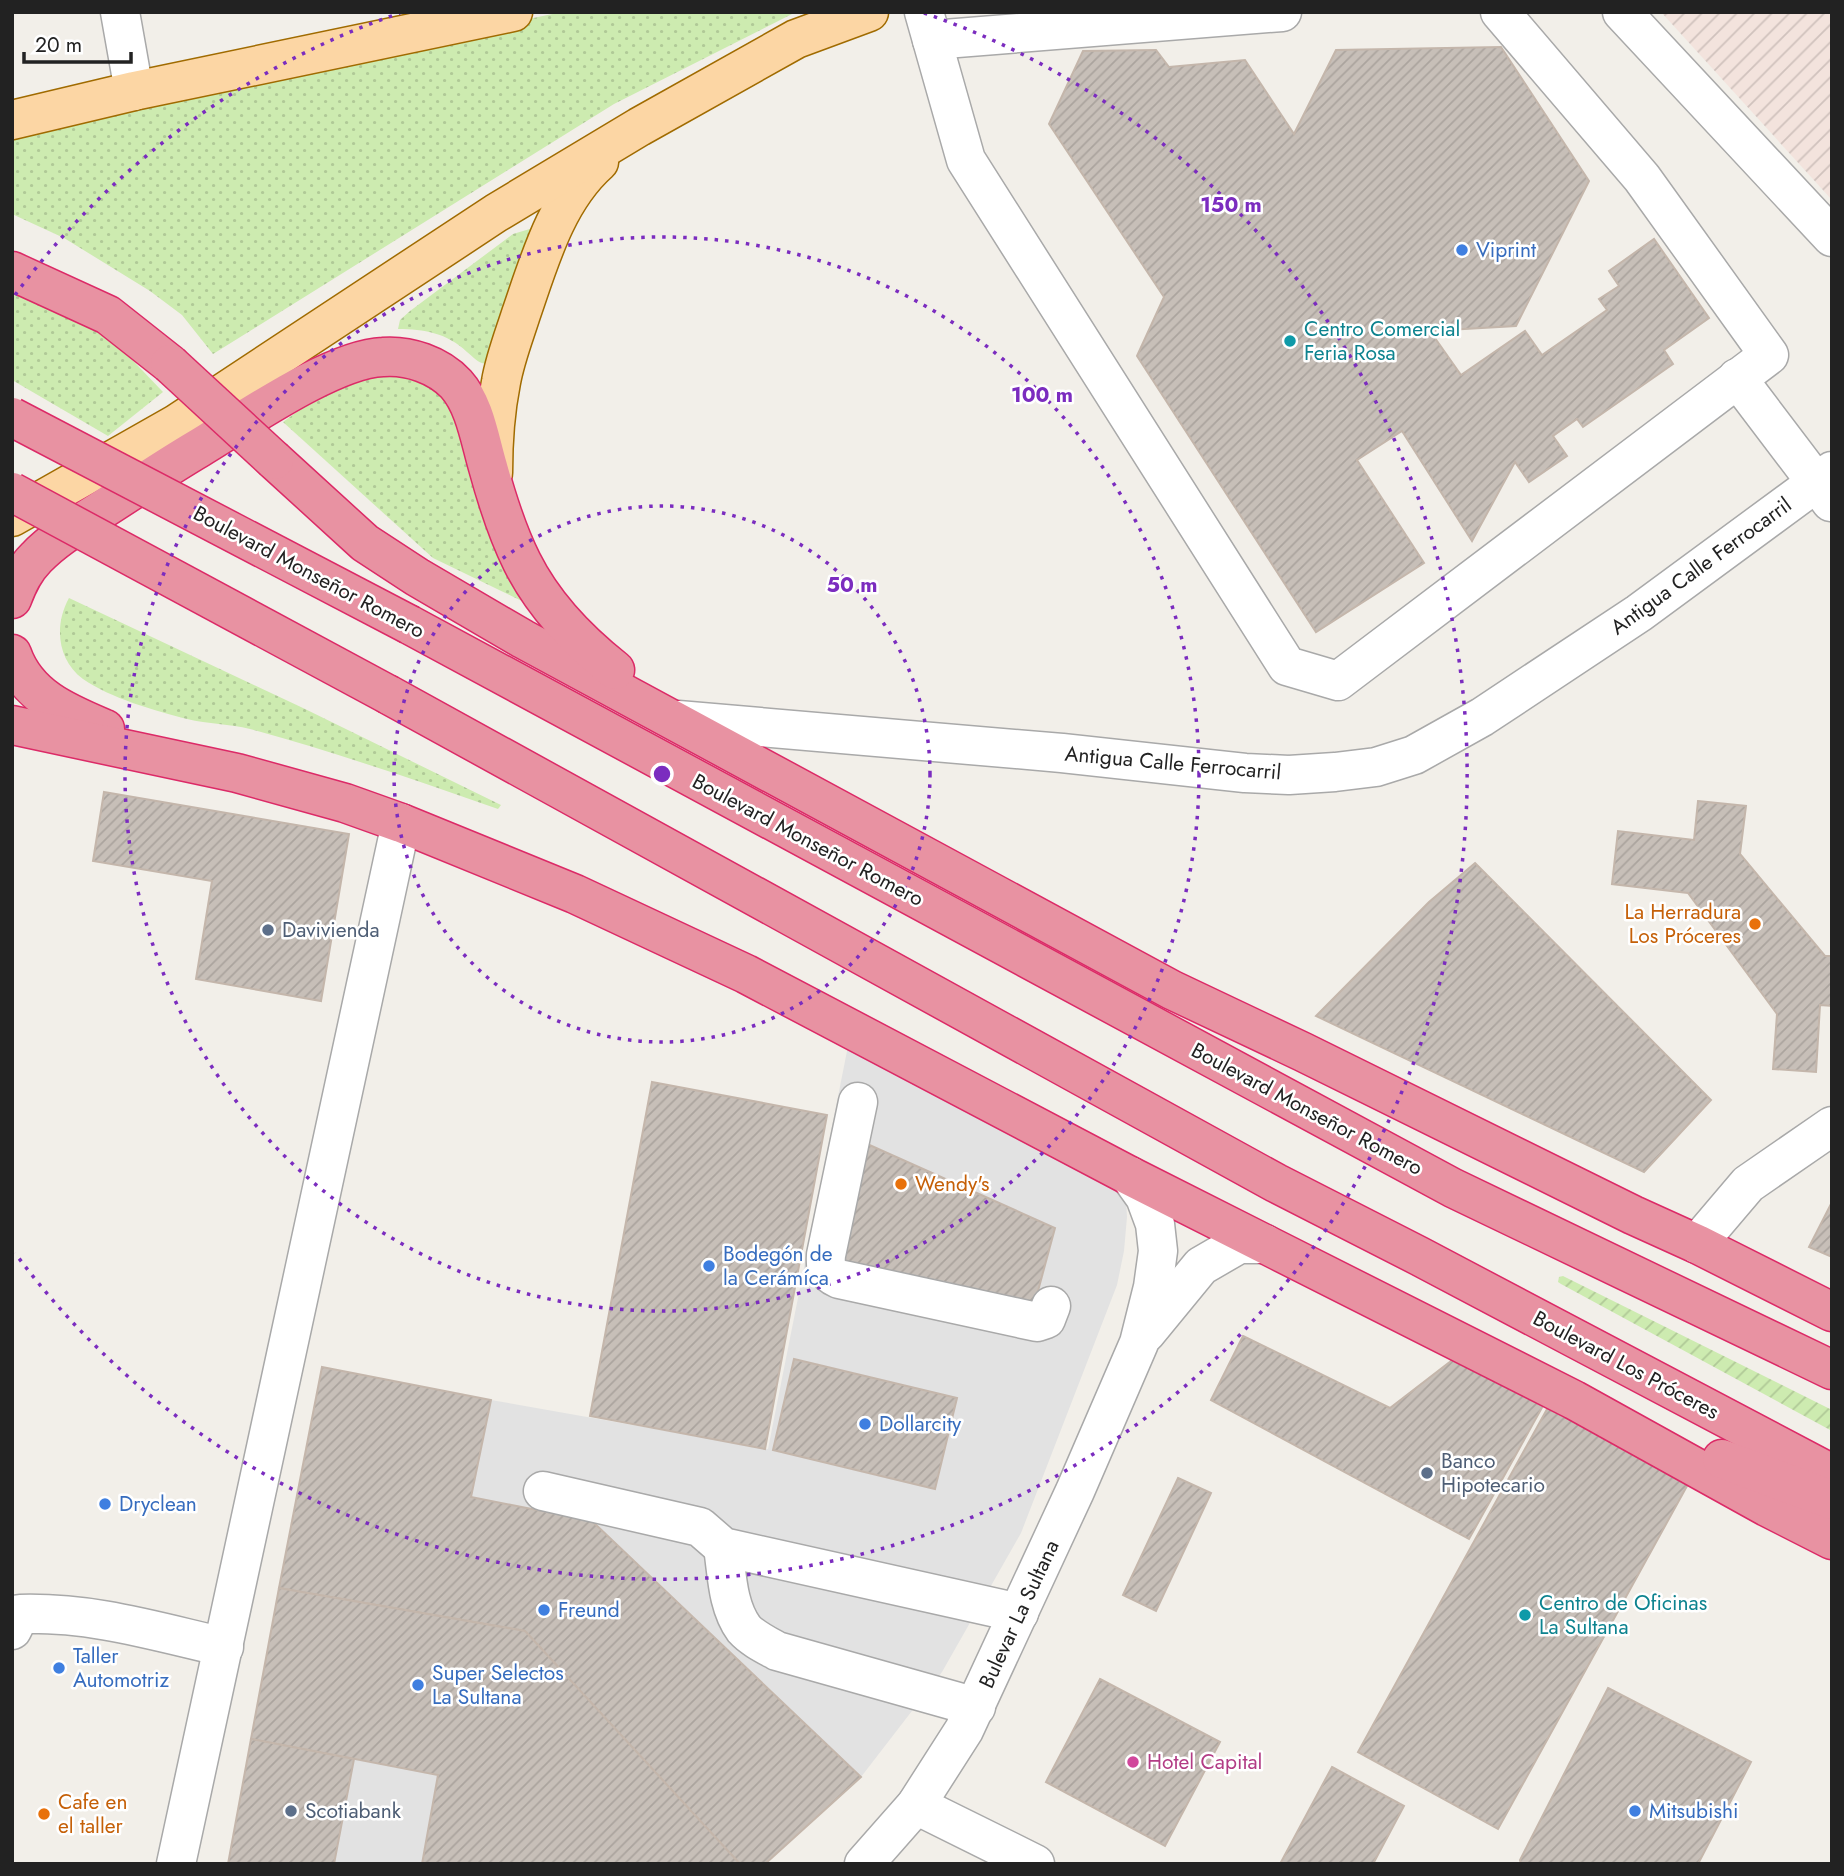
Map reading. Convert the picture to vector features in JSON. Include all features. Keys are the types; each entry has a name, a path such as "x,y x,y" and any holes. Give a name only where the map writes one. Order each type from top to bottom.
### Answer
{"highway":[{"path":"12,271 108,315 170,364 365,543 523,639 678,720 1172,990 1832,1312"},
{"path":"12,599 18,580 37,557 64,535 179,460 302,386 334,371 372,359 390,357 424,362 457,385 471,408 493,486 522,563 543,597 566,628 678,720"},
{"name":"Boulevard Monseñor Romero","path":"12,417 410,625 1453,1188 1832,1370"},
{"name":"Boulevard Los Próceres","path":"12,492 389,695 1276,1183 1832,1474"},
{"path":"12,654 32,689 64,712 180,760"},
{"path":"12,725 237,773 345,803 563,889 746,974 1130,1176 1574,1400 1832,1540"},
{"path":"1633,1215 1832,1331"},
{"path":"1574,1400 1756,1473 1832,1500"}],"main road":[{"path":"12,120 134,91 513,12"},
{"path":"12,517 176,424 496,213 639,127 796,38 869,12"},
{"path":"493,486 501,380 547,242 566,204 591,169 639,127"}],"street":[{"path":"120,12 134,91"},
{"path":"1282,12 928,26 966,160 1287,666 1338,681 1769,355 1642,178 1500,12"},
{"path":"1622,12 1832,237"},
{"path":"1737,379 1826,486"},
{"name":"Antigua Calle Ferrocarril","path":"678,720 1062,753 1245,773 1300,774 1376,766 1414,755 1482,718 1826,486"},
{"path":"176,1864 401,823"},
{"path":"858,1102 825,1255 825,1268 829,1275 1037,1322 1046,1319 1051,1306"},
{"path":"1697,1244 1748,1184 1832,1126"},
{"name":"Bulevar La Sultana","path":"864,1864 916,1805 964,1730 1139,1343 1153,1287 1158,1251 1155,1224 1145,1197 1130,1176"},
{"name":"Bulevar La Sultana","path":"1139,1343 1201,1266 1239,1244 1265,1244"},
{"path":"543,1491 700,1527 723,1547 1019,1613"},
{"path":"723,1547 730,1595 738,1616 745,1629 761,1642 777,1651 976,1707"},
{"path":"12,1630 20,1614 52,1613 98,1617 224,1647"},
{"path":"916,1805 1035,1864"}],"shaded area":[{"path":"1661,12 1832,12 1832,200"},
{"path":"850,1036 1097,1169 1126,1197 1127,1217 1117,1285 1021,1533 942,1672 861,1777 592,1521 471,1497 491,1400 768,1449"},
{"name":"Scotiabank","path":"354,1759 438,1775 422,1864 334,1864"}],"green space":[{"path":"562,12 796,12 614,104 213,354 182,315 150,291 64,238 12,214 12,139"},
{"path":"533,228 486,364 443,336 426,331 398,329 400,320 410,311 513,234"},
{"path":"12,285 62,310 119,346 163,392 108,436 12,380"},
{"path":"383,370 423,374 460,414 530,605 433,558 283,422 328,389"},
{"path":"69,598 501,805 498,809 313,747 250,729 175,716 106,692 74,671 63,652 61,619"},
{"path":"1563,1276 1832,1410 1832,1431 1561,1284 1558,1282 1559,1277"}],"building":[{"name":"Centro Comercial Feria Rosa","path":"1501,47 1589,181 1516,326 1430,331 1461,375 1525,331 1542,355 1607,310 1599,299 1619,286 1609,271 1654,239 1709,318 1664,350 1673,364 1583,427 1577,419 1553,436 1567,456 1529,482 1515,462 1472,541 1402,431 1357,460 1424,563 1316,632 1137,356 1164,297 1049,124 1083,51 1156,50 1169,67 1245,60 1294,134 1336,50"},
{"name":"Davivienda","path":"104,792 349,834 321,1001 196,979 212,881 93,861"},
{"name":"La Herradura Los Próceres","path":"1698,801 1746,806 1740,854 1825,956 1832,956 1832,1006 1820,1005 1816,1072 1773,1069 1777,1014 1688,893 1612,884 1618,831 1694,840"},
{"path":"1475,863 1711,1100 1644,1172 1316,1016 1429,902"},
{"name":"Bodegón de la Cerámíca","path":"652,1082 827,1115 765,1449 590,1416"},
{"name":"Wendy's","path":"856,1139 1055,1228 1035,1302 832,1260"},
{"path":"1832,1202 1832,1257 1809,1247"},
{"name":"Banco Hipotecario","path":"1243,1336 1390,1408 1455,1358 1544,1404 1469,1539 1211,1400"},
{"name":"Dollarcity","path":"794,1359 957,1398 935,1489 773,1450"},
{"name":"Freund","path":"322,1367 491,1400 471,1497 592,1521 861,1777 765,1864 740,1864 525,1631 279,1588"},
{"name":"Centro de Oficinas La Sultana","path":"1552,1400 1692,1477 1498,1829 1358,1752"},
{"path":"1178,1478 1211,1493 1156,1611 1123,1595"},
{"name":"Super Selectos La Sultana","path":"279,1588 525,1631 740,1864 422,1864 438,1775 251,1739"},
{"name":"Hotel Capital","path":"1100,1679 1220,1742 1165,1846 1046,1782"},
{"name":"Mitsubishi","path":"1608,1688 1751,1762 1698,1864 1521,1864 1520,1860"},
{"name":"Scotiabank","path":"251,1739 354,1759 334,1864 228,1864"},
{"path":"1332,1767 1404,1806 1373,1864 1280,1864"}],"place":[{"name":"Viprint","path":"1462,250"},
{"name":"Centro Comercial Feria Rosa","path":"1290,341"},
{"name":"La Herradura Los Próceres","path":"1755,924"},
{"name":"Davivienda","path":"268,930"},
{"name":"Wendy's","path":"901,1184"},
{"name":"Bodegón de la Cerámíca","path":"709,1266"},
{"name":"Dollarcity","path":"865,1424"},
{"name":"Banco Hipotecario","path":"1427,1473"},
{"name":"Dryclean","path":"105,1504"},
{"name":"Freund","path":"544,1610"},
{"name":"Centro de Oficinas La Sultana","path":"1525,1615"},
{"name":"Taller Automotriz","path":"59,1668"},
{"name":"Super Selectos La Sultana","path":"418,1685"},
{"name":"Hotel Capital","path":"1133,1762"},
{"name":"Scotiabank","path":"291,1811"},
{"name":"Mitsubishi","path":"1635,1811"},
{"name":"Cafe en el taller","path":"44,1814"}]}
